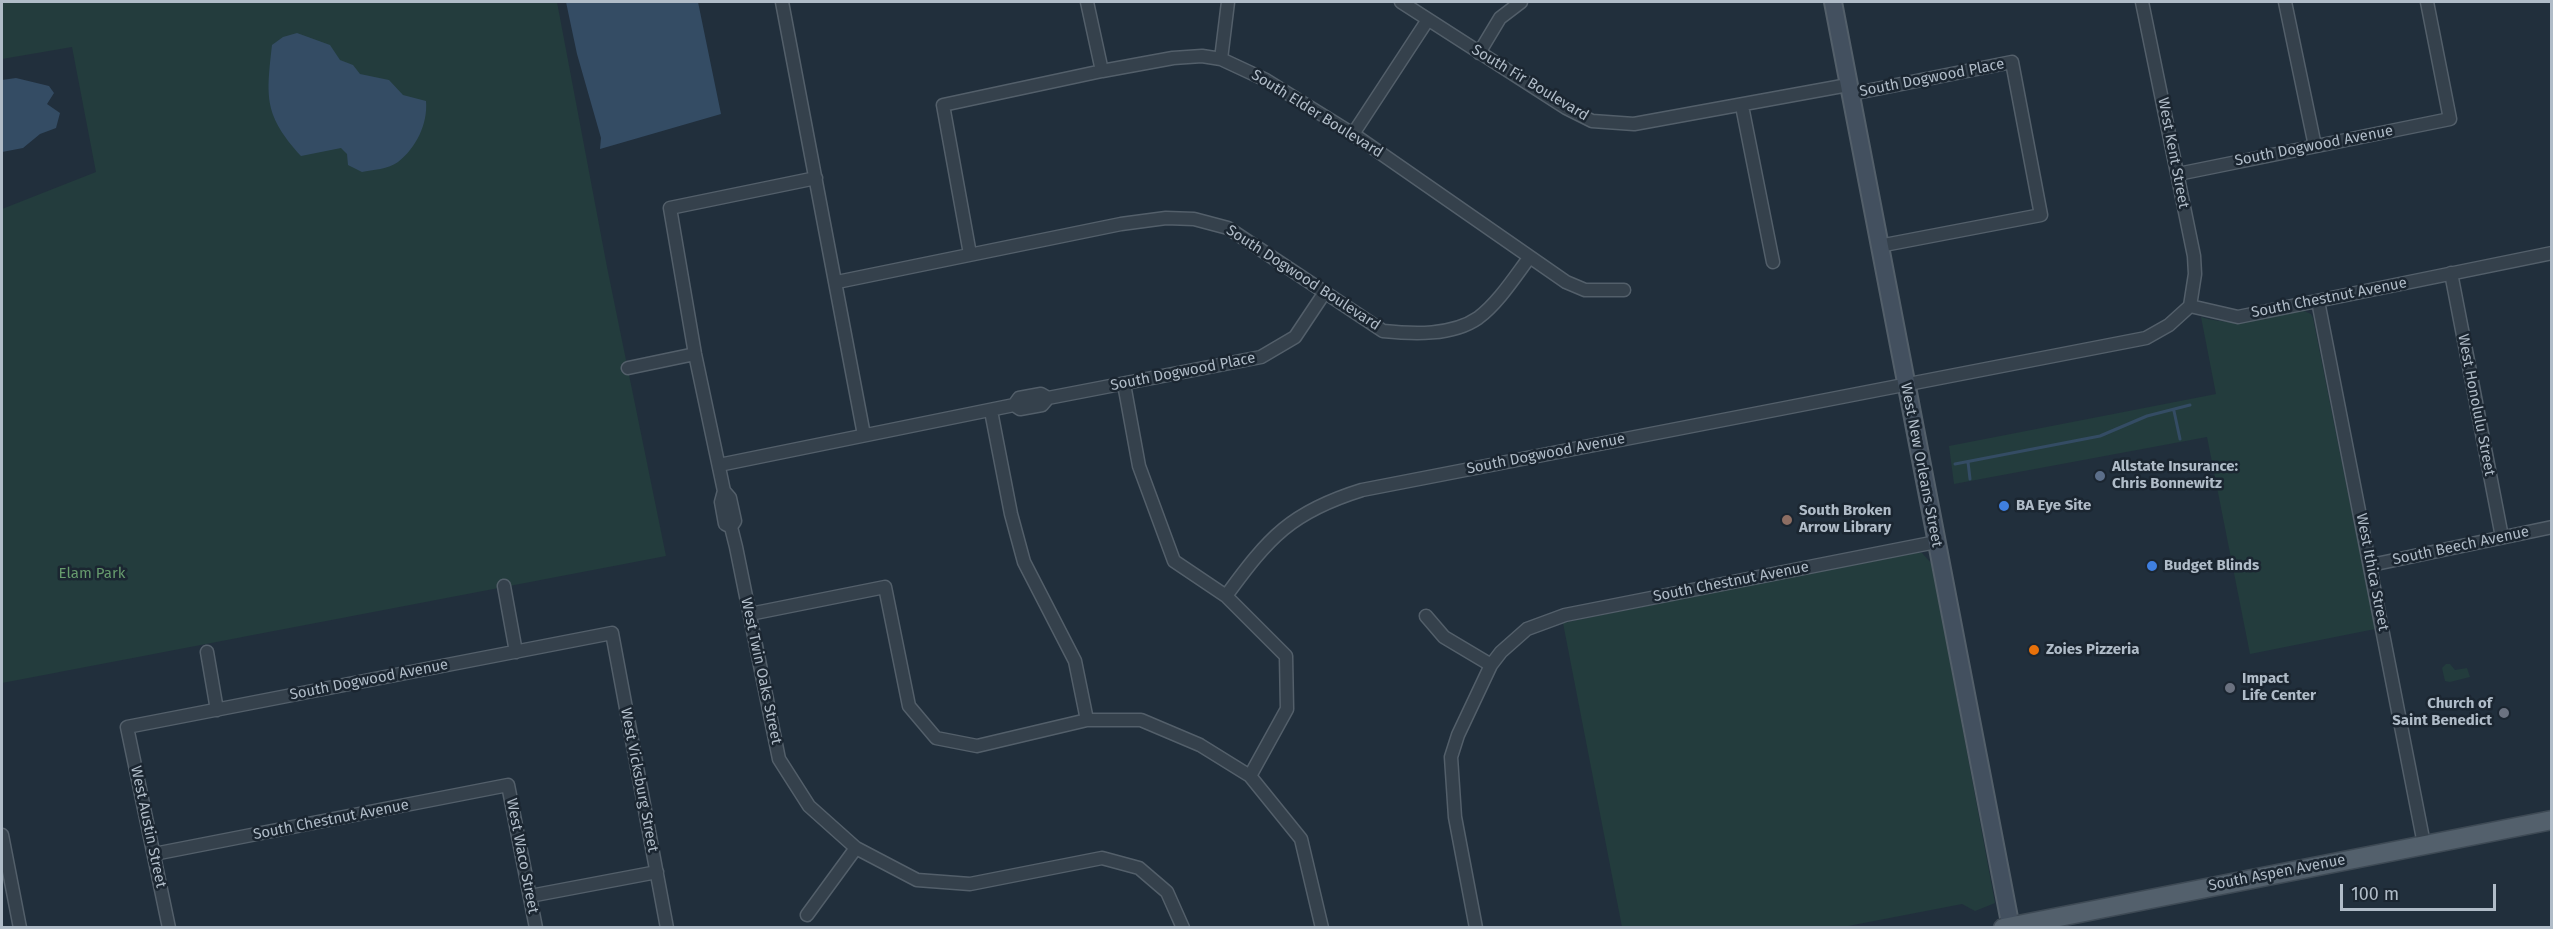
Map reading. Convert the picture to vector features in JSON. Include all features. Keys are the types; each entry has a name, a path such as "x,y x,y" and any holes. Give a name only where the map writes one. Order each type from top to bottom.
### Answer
{"main road":[{"name":"South Aspen Avenue","path":"2008,927 2552,820"}],"street":[{"path":"782,2 837,282 864,435"},
{"path":"1087,2 1102,70"},
{"path":"1221,59 1228,2"},
{"name":"South Fir Boulevard","path":"1401,2 1427,21 1566,108 1592,121 1634,123 1850,89"},
{"path":"1479,53 1500,18 1521,2"},
{"name":"West New Orleans Street","path":"1833,2 2008,927"},
{"name":"West Kent Street","path":"2142,2 2178,174 2195,274 2190,306"},
{"path":"2285,2 2315,146"},
{"name":"South Dogwood Avenue","path":"2178,174 2450,119 2427,2"},
{"path":"1353,134 1427,21"},
{"name":"South Elder Boulevard","path":"970,254 943,105 1102,70 1173,58 1202,56 1221,59 1266,80 1353,134 1566,282 1585,290 1624,290"},
{"name":"South Dogwood Place","path":"1850,89 2012,62 2041,215 1879,246"},
{"path":"1742,106 1773,262"},
{"name":"West Twin Oaks Street","path":"816,178 670,208 696,354 724,491 730,498 735,520 731,527 779,759 809,806 856,848 917,880 970,884 1102,858 1139,868 1167,892 1183,927"},
{"name":"South Dogwood Boulevard","path":"837,282 1121,224 1166,218 1194,219 1228,228 1383,331 1412,334 1449,329 1477,318 1501,295 1529,258"},
{"name":"South Chestnut Avenue","path":"2190,306 2238,316 2552,253"},
{"name":"West Honolulu Street","path":"2451,273 2502,537"},
{"name":"South Dogwood Place","path":"719,465 1014,405 1020,409 1042,405 1048,398 1261,357 1295,337 1325,292"},
{"name":"West Ithica Street","path":"2318,301 2424,844"},
{"path":"1905,384 2146,338 2169,325 2190,306"},
{"path":"628,368 696,354"},
{"path":"1124,384 1139,466 1174,561 1226,596 1286,656 1287,709 1250,776"},
{"name":"South Dogwood Avenue","path":"1226,596 1276,533 1316,506 1353,492 1905,384"},
{"path":"991,411 1011,514 1024,562 1076,661 1087,720"},
{"name":"South Beech Avenue","path":"2371,565 2552,527"},
{"name":"South Chestnut Avenue","path":"1491,665 1514,638 1527,629 1565,615 1936,542"},
{"path":"504,586 516,652"},
{"path":"750,614 885,587 909,706 936,738 977,746 1087,720 1140,720 1200,744 1250,776 1301,838 1322,927"},
{"path":"1426,616 1444,637 1491,665 1458,735 1451,757 1455,817 1476,927"},
{"name":"South Dogwood Avenue","path":"128,727 612,633"},
{"name":"West Vicksburg Street","path":"612,633 667,927"},
{"path":"207,652 217,710"},
{"name":"West Austin Street","path":"128,727 169,927"},
{"name":"South Chestnut Avenue","path":"154,854 508,785"},
{"name":"West Waco Street","path":"508,785 536,927"},
{"path":"2,835 20,927"},
{"path":"807,915 856,848"},
{"path":"530,896 657,872"}],"green space":[{"name":"Elam Park","path":"2,2 557,2 607,267 666,556 2,683 2,209 96,172 72,47 2,59"},
{"path":"2302,310 2311,314 2313,318 2375,629 2250,654 2207,437 1954,484 1949,446 2216,394 2201,317 2226,322 2265,318"},
{"path":"1909,553 1922,553 1932,564 1995,903 1975,911 1962,904 1843,927 1622,927 1563,623"},
{"path":"2450,664 2455,670 2467,668 2470,677 2445,681 2442,668"}],"water":[{"path":"566,2 698,2 721,114 600,149 601,138 577,54"},
{"path":"297,33 330,45 340,60 353,65 360,74 389,80 403,95 426,101 425,118 420,135 398,162 385,168 362,172 348,165 347,154 341,148 301,156 289,142 280,129 270,105 269,79 272,45 283,37"},
{"path":"16,78 49,86 54,93 47,104 60,113 56,128 40,134 23,148 2,152 2,80"}],"waterway":[{"path":"1955,464 2100,436 2147,416 2190,405"},
{"path":"2174,411 2180,439"},
{"path":"1968,462 1970,479"}],"place":[{"name":"Allstate Insurance: Chris Bonnewitz","path":"2100,476"},
{"name":"BA Eye Site","path":"2004,506"},
{"name":"South Broken Arrow Library","path":"1787,520"},
{"name":"Budget Blinds","path":"2152,566"},
{"name":"Zoies Pizzeria","path":"2034,650"},
{"name":"Impact Life Center","path":"2230,688"},
{"name":"Church of Saint Benedict","path":"2504,713"}]}
